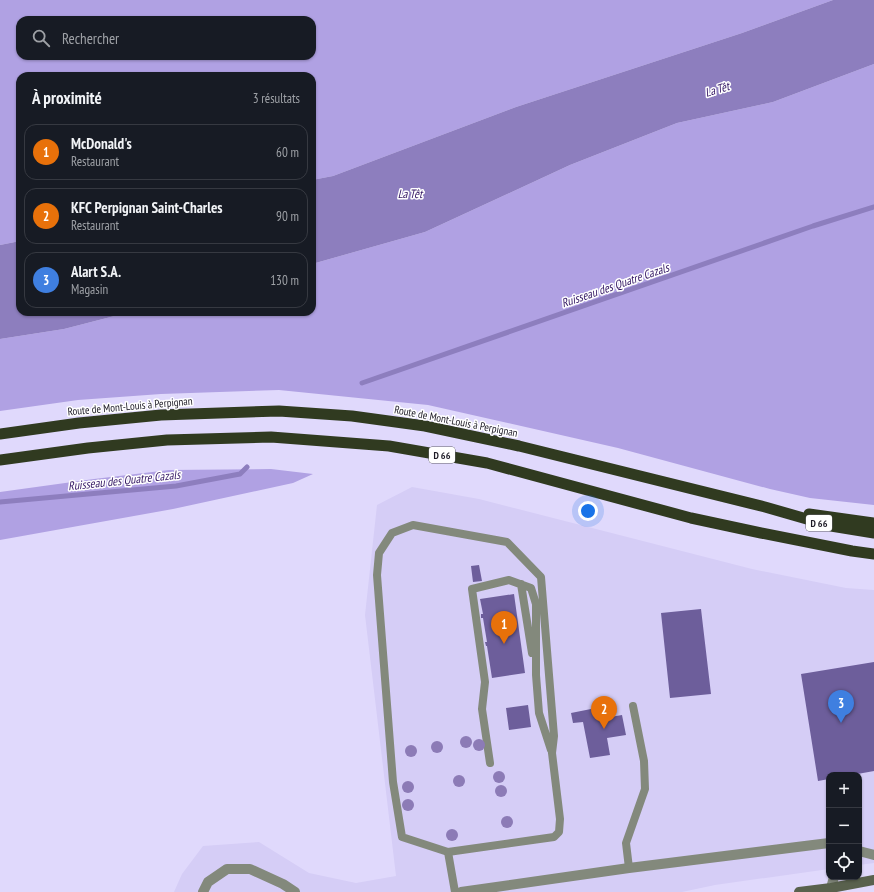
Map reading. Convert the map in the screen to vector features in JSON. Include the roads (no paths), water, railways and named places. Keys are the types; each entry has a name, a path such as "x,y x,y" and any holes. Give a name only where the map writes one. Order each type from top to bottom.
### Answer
{"highway":[{"name":"Route de Mont-Louis à Perpignan","path":"0,434 79,423 161,415 279,411 352,416 425,426 519,446 765,507 831,526 874,533"},
{"name":"D 66","path":"0,460 88,448 166,440 271,437 390,446 487,463 691,518 852,552 874,554"},
{"path":"765,507 874,523"}],"main road":[{"path":"799,892 874,880"}],"street":[{"path":"461,892 629,868 826,845"},
{"path":"862,852 874,855"},
{"path":"203,892 208,882 227,869 250,869 283,884 295,892"},
{"path":"831,888 833,880"}],"lane":[{"path":"490,763 482,709 486,682 472,589 509,580 531,588 536,604 536,675 539,713 552,753 560,819 559,832 554,837 448,852 402,837 393,782 376,575 380,553 392,533 413,525 507,542 540,577 554,736 552,753"},
{"path":"521,584 536,675"},
{"path":"629,868 626,843 645,789 644,761 633,706"},
{"path":"448,852 455,892"}],"water":[{"name":"La Têt","path":"833,0 874,0 874,64 773,102 677,123 570,165 425,232 316,263 316,179 333,176 516,107 742,33"},
{"path":"16,242 16,316 114,316 64,329 0,339 0,245"}],"waterway":[{"name":"Ruisseau des Quatre Cazals","path":"362,383 813,226 874,207"},
{"name":"Ruisseau des Quatre Cazals","path":"0,502 176,486 240,474 247,467"}],"place":[{"name":"McDonald's","path":"504,644"},
{"name":"Alart S.A.","path":"841,723"},
{"name":"KFC Perpignan Saint-Charles","path":"604,729"}]}
